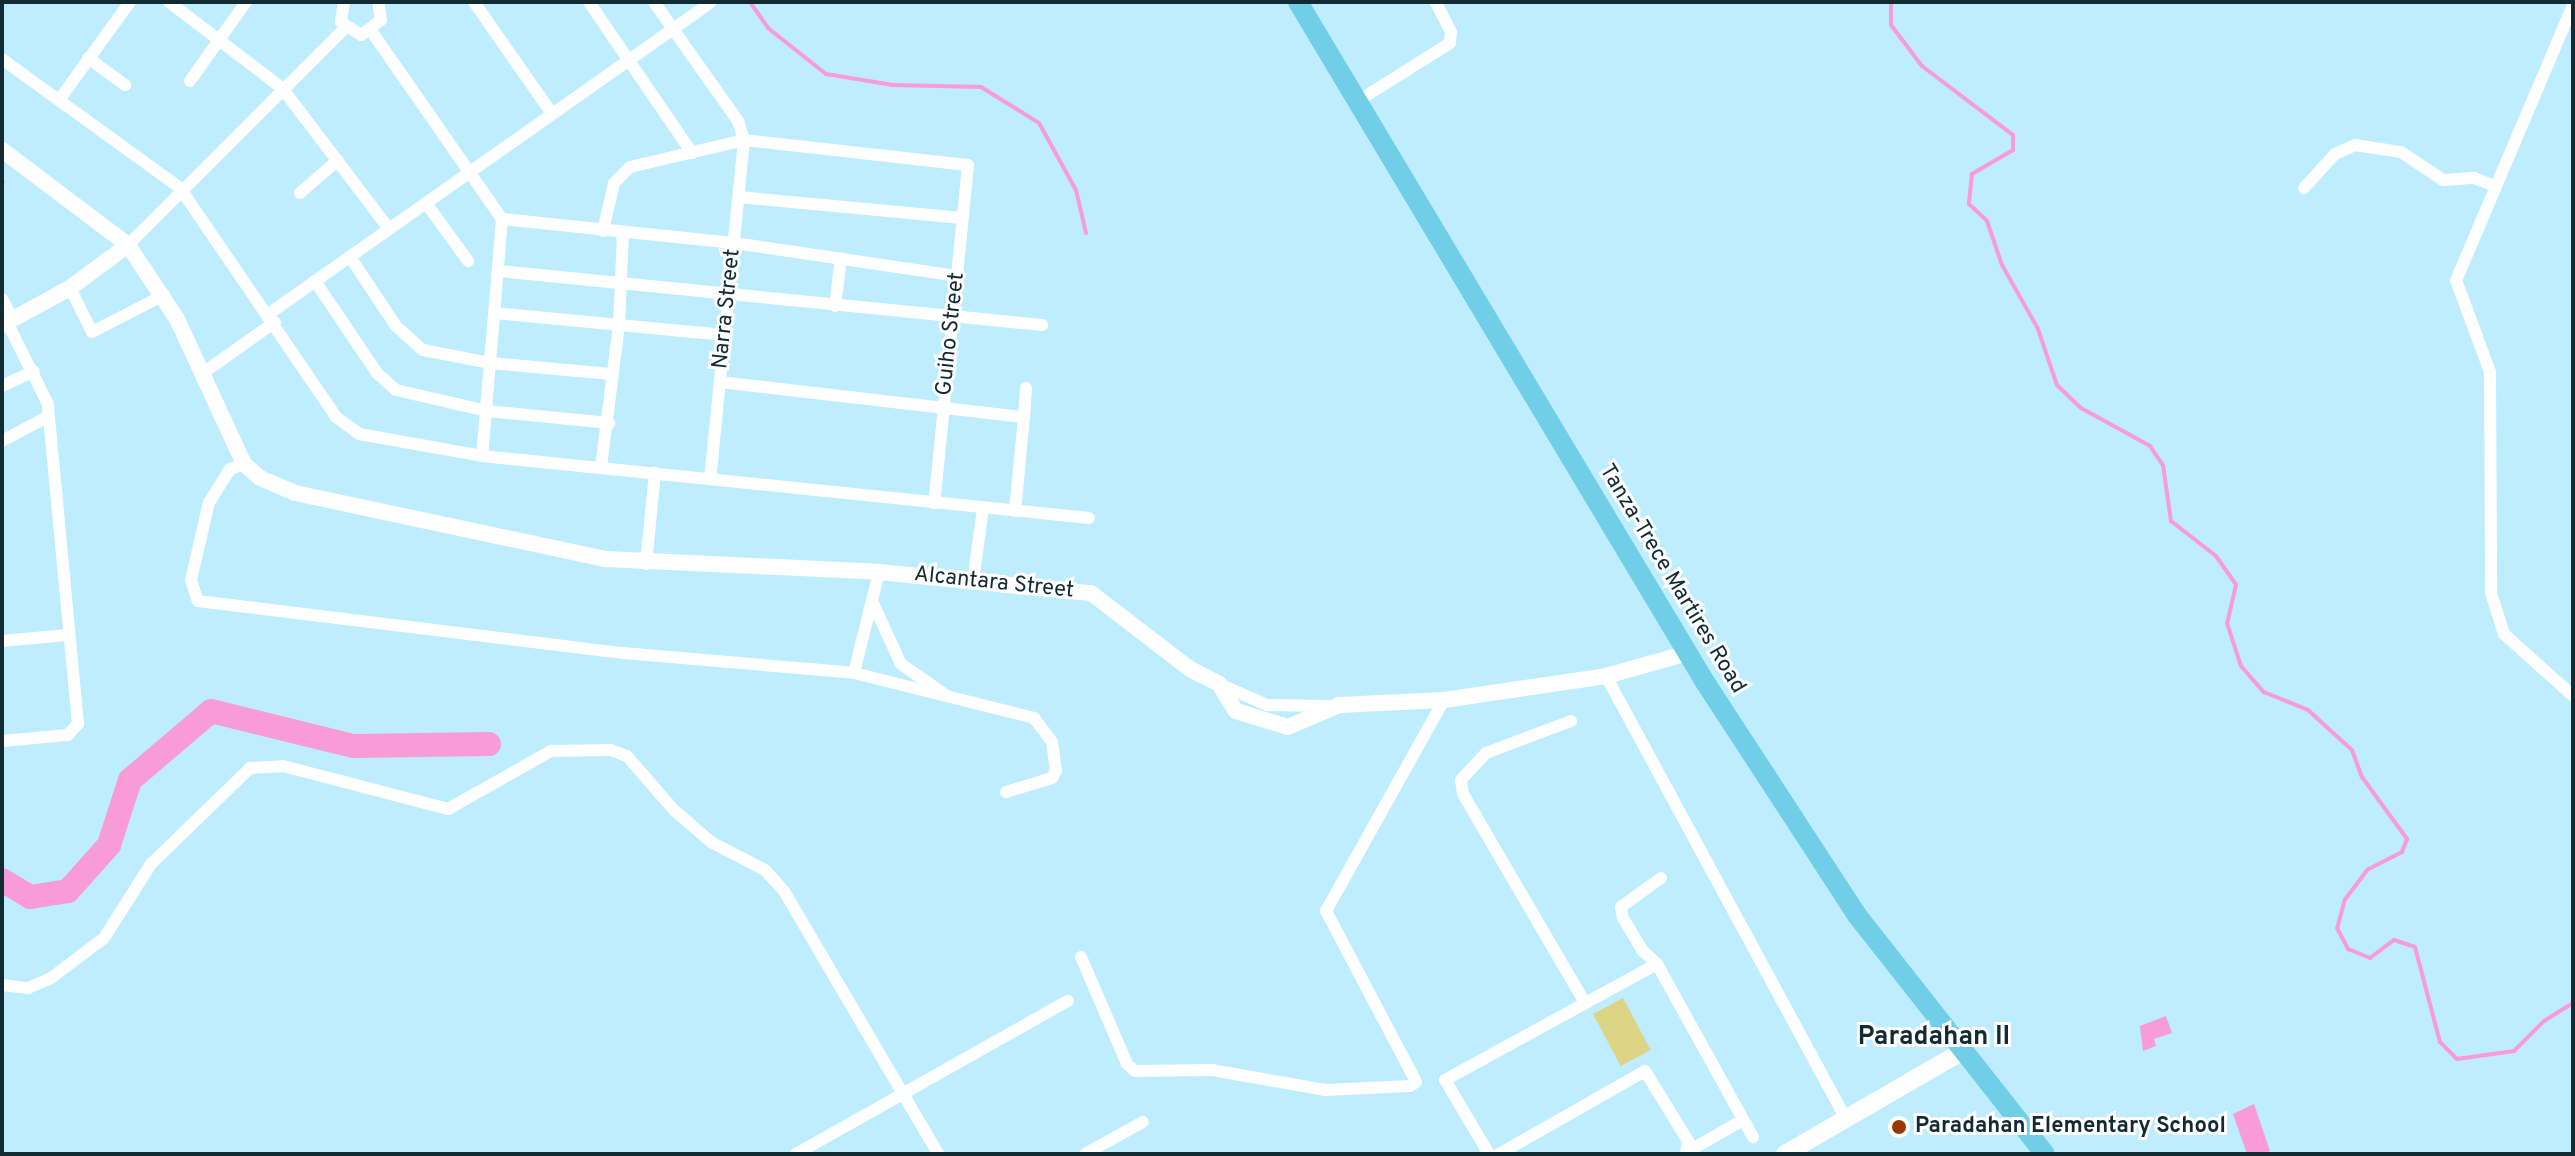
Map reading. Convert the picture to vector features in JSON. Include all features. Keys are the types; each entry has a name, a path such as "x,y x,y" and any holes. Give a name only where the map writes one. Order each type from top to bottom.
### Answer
{"main road":[{"name":"Tanza-Trece Martires Road","path":"1298,2 1688,653 1856,914 1961,1052 2045,1154"},
{"path":"1785,1154 1961,1052"}],"street":[{"path":"59,100 130,2"},
{"path":"169,2 282,88 389,229"},
{"path":"190,81 246,2"},
{"path":"344,2 340,15 345,28 361,35 372,32 381,20 378,2"},
{"path":"474,2 552,114"},
{"path":"589,2 692,153"},
{"path":"603,231 620,175 630,167 744,140 738,121 654,2"},
{"path":"1358,101 1450,43 1451,32 1436,2"},
{"path":"203,373 315,281 710,3"},
{"path":"2573,5 2456,280 2490,372 2491,593 2504,634 2573,696"},
{"path":"7,322 70,288 128,245 180,188 345,28"},
{"path":"372,32 502,219 482,456"},
{"path":"88,58 125,85"},
{"path":"2,59 180,188 349,428 359,434 482,456 1089,518"},
{"name":"Guiho Street","path":"744,140 968,165 934,503"},
{"name":"Narra Street","path":"710,478 744,140"},
{"path":"2304,188 2335,154 2355,145 2401,152 2443,180 2474,178 2495,186"},
{"path":"5,156 128,245 164,295 244,464 225,475 209,502 190,588 198,601 623,653 854,673 953,700 1022,713 1049,735 1055,776 1006,792"},
{"path":"300,193 338,160"},
{"path":"739,197 962,218"},
{"path":"426,203 468,261"},
{"path":"502,219 623,234 734,243 957,276"},
{"path":"601,467 609,423 610,374 619,325 623,234"},
{"path":"350,257 413,343 490,363 610,374"},
{"path":"835,306 841,258"},
{"path":"499,271 1042,325"},
{"path":"315,281 385,382 411,396 487,411 609,423"},
{"path":"70,288 92,332 164,295"},
{"path":"2,299 7,322 34,371 49,416 75,731 2,741"},
{"path":"495,313 724,335"},
{"path":"2,386 34,371"},
{"path":"720,382 1024,417"},
{"path":"1015,511 1026,388"},
{"path":"2,441 49,416"},
{"name":"Alcantara Street","path":"244,464 260,478 295,493 382,508 538,547 646,564 879,572 1091,593 1190,669 1219,684 1236,711 1288,727 1339,705 1444,700 1606,676 1688,653"},
{"path":"646,564 655,472"},
{"path":"973,582 983,508"},
{"path":"854,673 879,572"},
{"path":"872,601 901,664 953,700"},
{"path":"2,641 68,635"},
{"path":"1606,676 1846,1119"},
{"path":"1081,957 1127,1064 1135,1071 1212,1070 1325,1090 1410,1086 1416,1082 1326,911 1444,700"},
{"path":"1571,721 1486,753 1461,780 1463,794 1585,1003"},
{"path":"2,985 28,988 51,978 104,938 151,864 250,768 283,766 448,809 551,751 611,750 627,756 674,810 711,842 765,870 784,891 938,1154"},
{"path":"1661,878 1621,907 1642,950 1657,964 1753,1137"},
{"path":"1489,1154 1445,1080 1657,964"},
{"path":"796,1154 1068,1001"},
{"path":"1499,1154 1645,1071 1688,1141 1686,1153"},
{"path":"1686,1153 1743,1120"},
{"path":"1085,1154 1143,1122"}],"shaded area":[{"path":"1623,998 1651,1050 1621,1066 1593,1014"},
{"path":"2166,1016 2172,1033 2154,1039 2156,1046 2143,1051 2140,1026"},
{"path":"2254,1104 2270,1151 2247,1154 2233,1114"}],"waterway":[{"path":"750,2 768,28 826,74 893,85 981,87 1039,123 1076,190 1086,233"},
{"path":"1891,2 1891,25 1922,66 2013,135 2013,150 1972,174 1969,204 1987,221 2002,265 2038,329 2057,385 2081,408 2150,446 2163,465 2171,521 2216,556 2236,585 2227,623 2241,666 2264,692 2308,710 2352,750 2362,777 2407,839 2402,852 2368,869 2345,899 2337,928 2348,949 2370,958 2394,940 2415,947 2440,1042 2457,1059 2514,1051 2544,1021 2573,1003"},
{"path":"2,880 30,897 68,891 109,845 130,780 211,711 354,746 489,744"}],"place":[{"name":"Paradahan Elementary School","path":"1899,1127"}],"district":[{"name":"Paradahan II","path":"1934,1038"}]}
